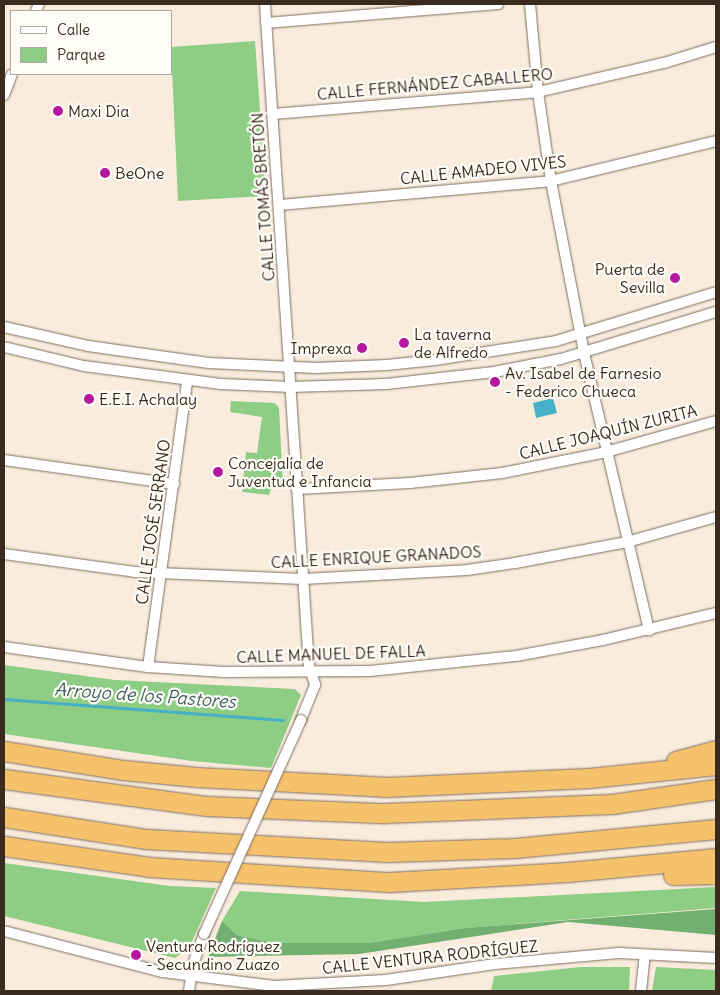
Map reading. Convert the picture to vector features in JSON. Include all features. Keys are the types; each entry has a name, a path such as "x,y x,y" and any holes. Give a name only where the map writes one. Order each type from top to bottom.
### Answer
{"highway":[{"path":"589,778 685,759 716,750"},
{"path":"4,751 122,770 315,785 385,787 589,778 716,765"},
{"path":"4,779 207,806 375,813 612,804 716,789"},
{"path":"4,817 146,839 388,852 515,848 716,828"},
{"path":"4,846 149,867 281,877 454,885 539,884 716,874"},
{"path":"420,882 716,858"}],"street":[{"name":"CALLE TOMÁS BRETÓN","path":"189,991 204,934 315,691 303,579 265,4"},
{"path":"266,23 498,4"},
{"path":"530,4 538,92 551,181 584,353 649,630"},
{"name":"CALLE FERNÁNDEZ CABALLERO","path":"272,114 538,92 664,63 716,47"},
{"path":"4,95 12,75"},
{"name":"CALLE AMADEO VIVES","path":"279,205 551,181 716,141"},
{"path":"4,327 88,346 148,356 290,367 435,360 581,334 716,292"},
{"path":"4,347 84,366 187,381 291,387 438,380 494,372 584,353 716,312"},
{"name":"CALLE JOSÉ SERRANO","path":"148,667 187,381"},
{"name":"CALLE JOAQUÍN ZURITA","path":"297,489 456,479 606,452 716,421"},
{"path":"4,460 174,484"},
{"name":"CALLE ENRIQUE GRANADOS","path":"4,554 161,574 303,579 467,570 627,542 716,517"},
{"name":"CALLE MANUEL DE FALLA","path":"4,647 148,667 224,672 312,673 370,671 510,657 649,630 716,613"},
{"name":"CALLE VENTURA RODRÍGUEZ","path":"4,931 191,978 274,986 342,984 496,964 619,953 716,958"},
{"path":"641,991 645,955"}],"green space":[{"path":"255,41 266,196 178,201 172,47"},
{"path":"231,401 275,403 279,408 283,487 272,486 269,495 242,492 246,452 257,453 262,417 230,412"},
{"path":"4,665 115,680 295,689 301,695 271,768 192,761 4,734"},
{"path":"4,863 170,886 216,888 189,948 175,958 4,916"},
{"path":"716,887 716,908 465,928 369,943 274,943 237,935 222,921 240,891 424,902"},
{"path":"716,909 716,935 568,922 359,954 208,957 222,921 237,935 274,943 369,943 465,928"},
{"path":"581,967 630,967 629,991 491,991 494,976"},
{"path":"656,967 716,970 716,991 652,991"}],"water":[{"path":"553,398 557,413 536,418 533,403"}],"waterway":[{"name":"Arroyo de los Pastores","path":"4,699 283,720"}],"place":[{"name":"Maxi Dia","path":"58,111"},
{"name":"BeOne","path":"105,173"},
{"name":"Puerta de Sevilla","path":"675,278"},
{"name":"La taverna de Alfredo","path":"404,343"},
{"name":"Imprexa","path":"362,348"},
{"name":"Av. Isabel de Farnesio - Federico Chueca","path":"495,382"},
{"name":"E.E.I. Achalay","path":"89,399"},
{"name":"Concejalía de Juventud e Infancia","path":"218,472"},
{"name":"Ventura Rodríguez - Secundino Zuazo","path":"136,955"}]}
